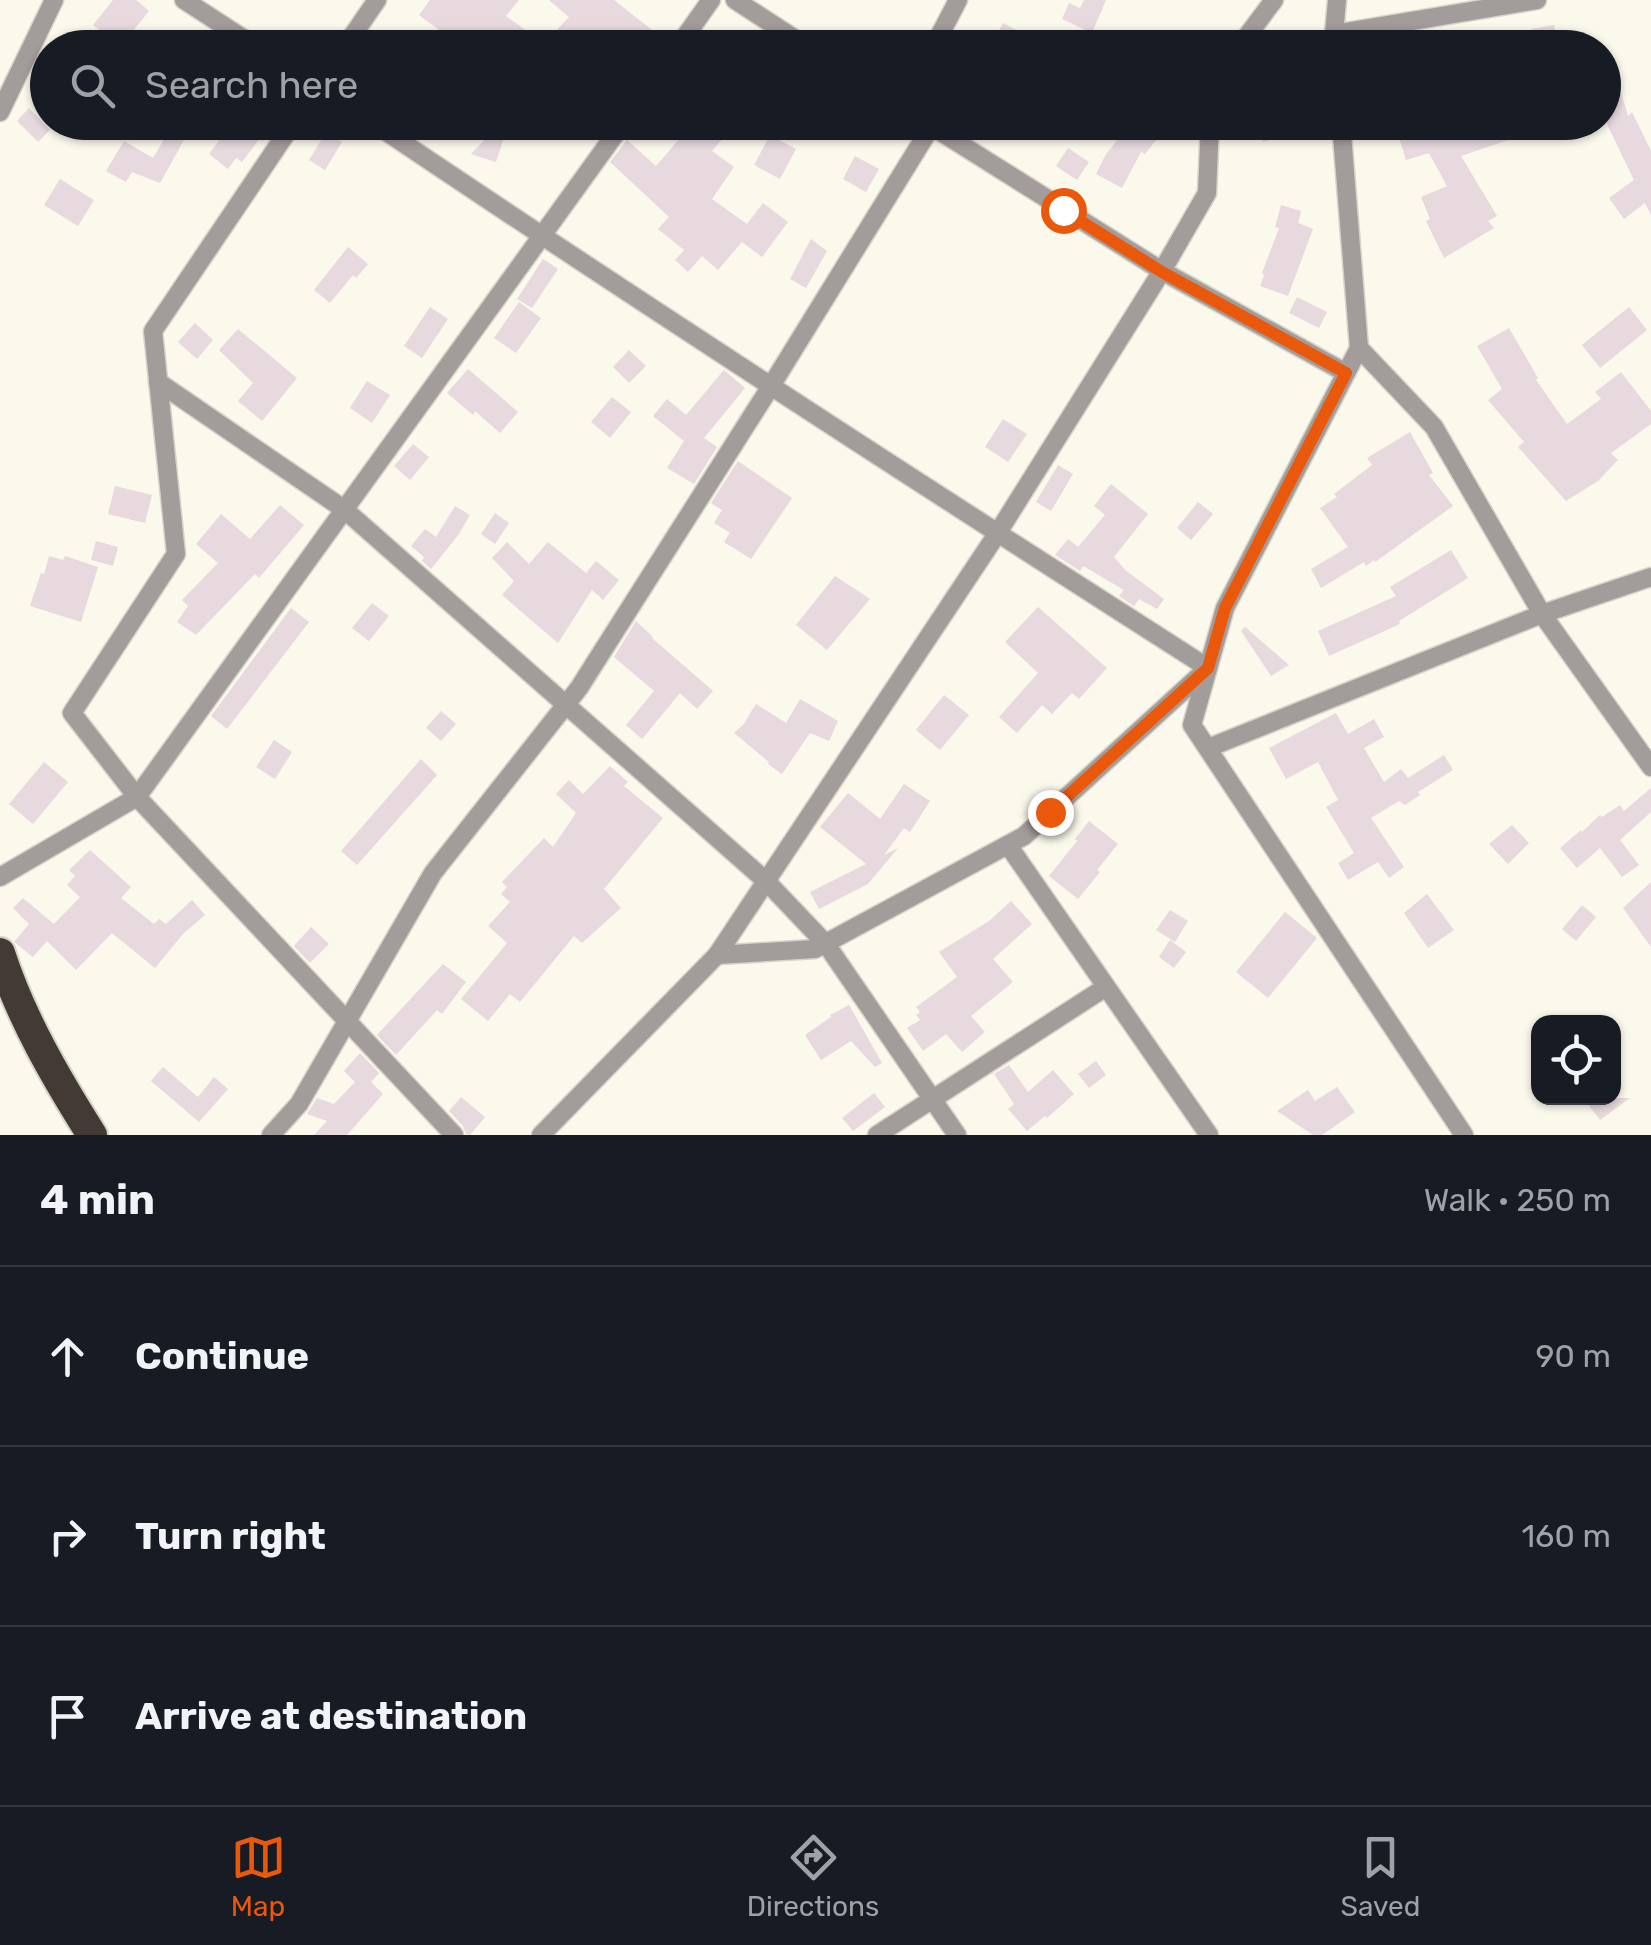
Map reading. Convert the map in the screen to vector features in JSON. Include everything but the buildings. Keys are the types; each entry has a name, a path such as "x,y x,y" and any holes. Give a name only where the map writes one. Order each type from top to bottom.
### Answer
{"highway":[{"path":"0,953 10,985 58,1080 92,1135"}],"street":[{"path":"40,30 54,0"},
{"path":"184,0 230,30"},
{"path":"356,30 376,0"},
{"path":"690,30 711,0"},
{"path":"736,0 782,30"},
{"path":"942,30 958,0"},
{"path":"1252,30 1274,0"},
{"path":"1335,30 1337,0"},
{"path":"1388,30 1537,0"},
{"path":"0,112 30,50"},
{"path":"282,140 153,331 176,554 72,713 137,797 454,1135"},
{"path":"399,140 997,534 1208,668"},
{"path":"0,878 137,797 611,140"},
{"path":"271,1135 300,1104 432,873 579,688 771,386 919,140"},
{"path":"954,140 1162,272 1346,373"},
{"path":"541,1135 718,955 997,534 1162,272 1207,193 1209,140"},
{"path":"1342,140 1359,348 1225,608 1192,725 1464,1135"},
{"path":"1359,348 1434,427 1542,614 1651,767"},
{"path":"158,382 344,510 766,881 826,944 957,1135"},
{"path":"1208,748 1542,614 1651,577"},
{"path":"718,955 815,950 1024,836 1208,668"},
{"path":"1008,845 1210,1135"},
{"path":"878,1135 1106,987"}],"route":[{"path":"1050,812 1208,668 1225,608 1346,373 1162,272 1063,210"}]}
